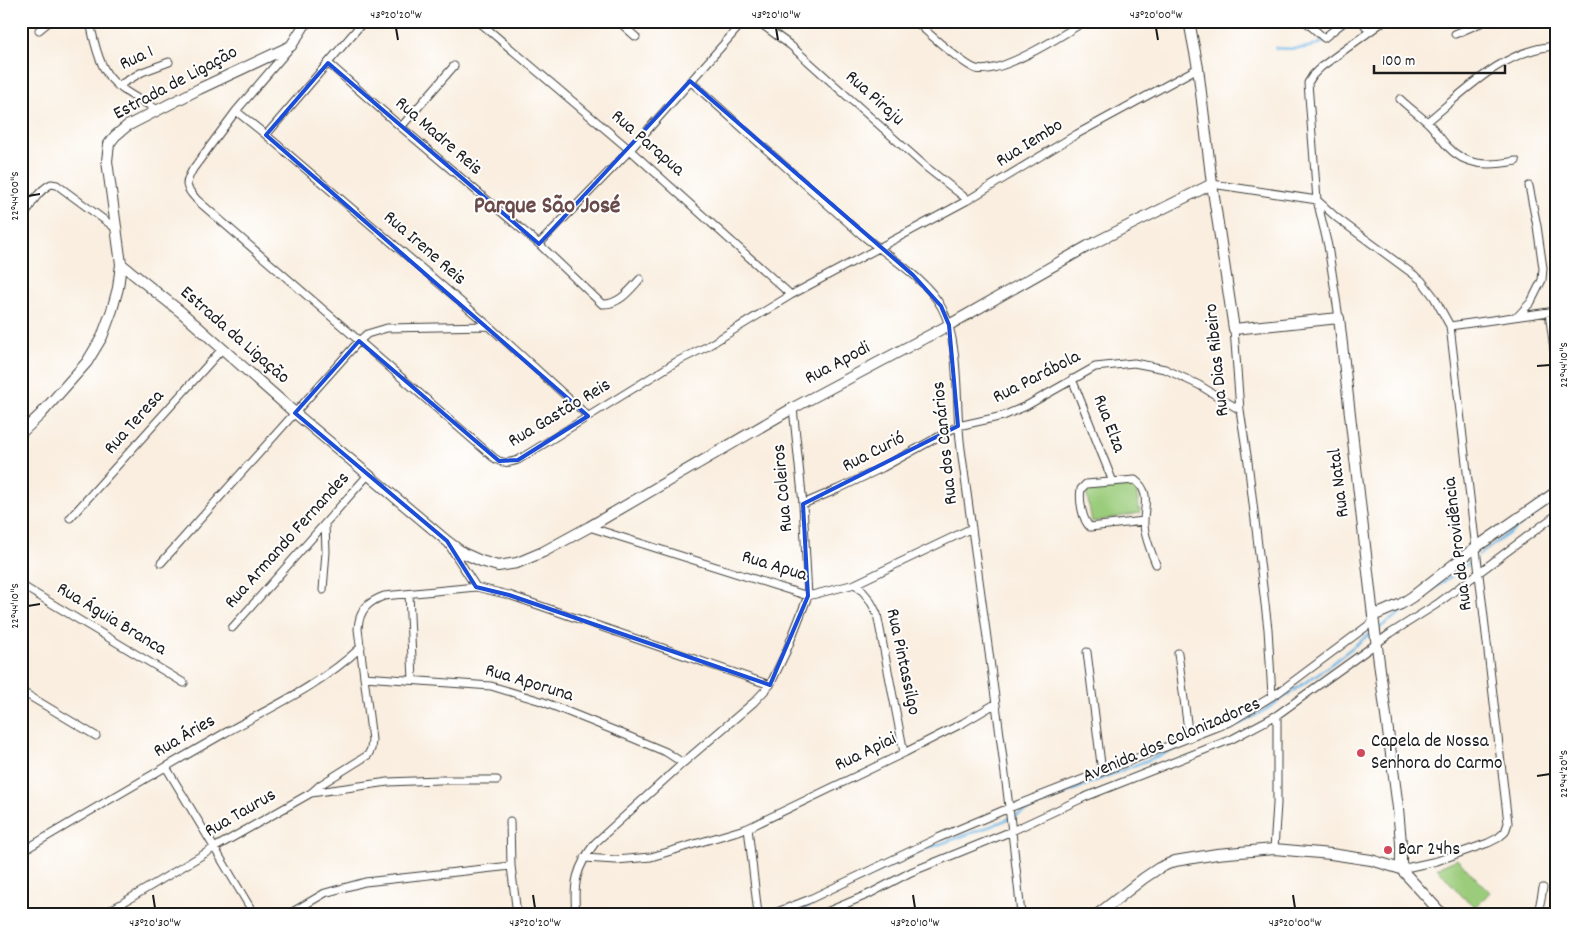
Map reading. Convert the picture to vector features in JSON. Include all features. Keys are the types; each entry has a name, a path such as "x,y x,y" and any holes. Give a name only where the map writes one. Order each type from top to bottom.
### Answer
{"street":[{"path":"38,30 50,21"},
{"name":"Estrada de Ligação","path":"197,200 188,190 187,179 236,111 291,46 307,21"},
{"path":"266,135 364,21"},
{"name":"Rua Parapua","path":"478,21 630,150 791,295"},
{"path":"618,21 636,37"},
{"path":"539,244 630,150 744,21"},
{"name":"Rua Piraju","path":"757,21 790,45 926,167 968,200"},
{"path":"915,21 962,60 976,69 994,69 1008,64 1079,22"},
{"name":"Rua Dias Ribeiro","path":"1189,21 1198,68 1212,184 1234,329 1240,410 1268,629 1272,696"},
{"path":"1305,21 1324,38 1345,21"},
{"path":"1366,27 1384,21"},
{"path":"1455,34 1485,21"},
{"path":"90,23 103,66 110,79 118,86 158,110"},
{"name":"Rua Natal","path":"1366,27 1312,75 1308,83 1308,93 1317,200 1328,246 1339,318 1398,808 1401,869"},
{"name":"Estrada de Ligação","path":"121,264 118,230 107,161 109,144 115,136 127,126 158,110 291,46"},
{"path":"1428,122 1508,59 1539,47 1556,46"},
{"name":"Rua 1","path":"118,86 142,72 169,62"},
{"name":"Rua Madre Reis","path":"328,63 539,244 602,304 617,301 640,279"},
{"path":"401,127 454,66"},
{"name":"Rua Iembo","path":"880,248 968,200 1077,134 1198,68"},
{"name":"Rua dos Canários","path":"690,81 864,236 913,275 941,306 949,325 954,359 958,426 1010,811 1021,914"},
{"path":"1400,99 1412,111 1428,122 1447,146 1459,157 1478,164 1493,165 1516,161"},
{"name":"Rua Irene Reis","path":"236,111 489,326 588,416"},
{"path":"21,223 34,200 42,190 51,184 57,185 118,230"},
{"path":"1212,184 1317,200"},
{"name":"Rua Apodi","path":"480,561 498,566 517,563 543,552 793,408 949,325 1088,246 1212,184"},
{"path":"1518,316 1531,302 1542,280 1543,268 1529,186"},
{"name":"Rua Gastão Reis","path":"197,200 499,461 506,463 518,460 791,295 880,248"},
{"name":"Rua da Providência","path":"1317,200 1337,218 1421,280 1434,297 1450,326 1508,823 1504,832 1498,838 1488,843 1437,861 1401,869"},
{"path":"21,433 41,414 87,362 102,337 118,288 121,264"},
{"name":"Estrada da Ligação","path":"121,264 181,312 295,413 447,542 463,553 480,561"},
{"path":"1450,326 1552,311 1556,364"},
{"path":"1234,329 1339,318"},
{"path":"161,563 367,334 387,328 489,326"},
{"name":"Rua Teresa","path":"70,518 223,348"},
{"name":"Rua Parábola","path":"958,426 1003,416 1039,399 1072,378 1095,367 1134,363 1165,369 1199,385 1240,410"},
{"name":"Rua Elza","path":"1072,378 1113,482"},
{"name":"Rua Coleiros","path":"793,408 803,504 808,596"},
{"name":"Rua Curió","path":"803,504 882,468 958,426"},
{"name":"Rua Armando Fernandes","path":"232,628 368,476"},
{"name":"Rua Elza","path":"1144,521 1090,527 1086,523 1080,496 1081,489 1086,484 1135,480 1144,492 1146,502 1144,527 1156,564"},
{"name":"Avenida dos Colonizadores","path":"772,914 808,900 938,838 1010,811 1102,772 1232,721 1272,696 1374,620 1412,597 1556,492"},
{"name":"Avenida dos Colonizadores","path":"822,914 869,894 911,872 1085,797 1232,738 1277,715 1377,640 1437,604 1478,570 1556,515"},
{"path":"323,590 326,552 325,524"},
{"name":"Rua Apua","path":"589,527 808,596 854,584 972,528"},
{"path":"447,542 476,587"},
{"name":"Rua Pintassilgo","path":"854,584 872,602 877,614 904,753"},
{"name":"Rua Águia Branca","path":"21,585 184,683"},
{"path":"409,594 412,680 364,677 358,618 365,606 373,600 384,596 476,587 509,595 770,684"},
{"path":"576,914 574,897 576,876 584,858 607,831 683,762 738,717 770,684 786,652 808,596"},
{"name":"Rua Áries","path":"21,852 310,686 343,664 361,647"},
{"path":"1087,652 1102,772"},
{"path":"1178,653 1189,738"},
{"name":"Rua Taurus","path":"104,914 311,793 320,785 368,755 372,740 364,677"},
{"name":"Rua Aporuna","path":"412,680 474,684 500,688 623,734 666,752 683,762"},
{"path":"21,691 96,736"},
{"name":"Rua Apiai","path":"584,858 616,860 651,857 748,828 904,753 963,723 995,704"},
{"path":"1274,849 1277,804 1277,715"},
{"path":"166,767 254,914"},
{"path":"311,793 388,782 497,780"},
{"path":"510,821 511,866 516,914"},
{"path":"748,828 758,914"},
{"path":"1098,914 1144,878 1159,868 1175,861 1217,854 1274,849 1332,854 1371,860 1401,869 1442,914"},
{"path":"289,914 325,893 365,882 511,866"},
{"path":"1538,914 1543,888"}],"highlighted area":[{"path":"328,63 539,244 690,81 913,275 941,306 949,325 958,426 803,504 808,596 770,685 509,595 476,587 447,541 295,413 359,341 499,461 518,460 588,416 266,135"}],"green space":[{"path":"1135,483 1140,513 1092,522 1086,491"},
{"path":"1457,859 1490,892 1476,907 1463,897 1437,868"}],"waterway":[{"path":"1275,48 1300,49 1318,44 1355,21"},
{"path":"1479,555 1556,499"},
{"path":"1378,629 1475,559"},
{"path":"790,914 923,850 994,825 1090,783 1244,722 1267,709 1326,668 1371,633"}],"place":[{"name":"Capela de Nossa Senhora do Carmo","path":"1361,753"},
{"name":"Bar 24hs","path":"1388,850"}],"district":[{"name":"Parque São José","path":"547,207"}]}
